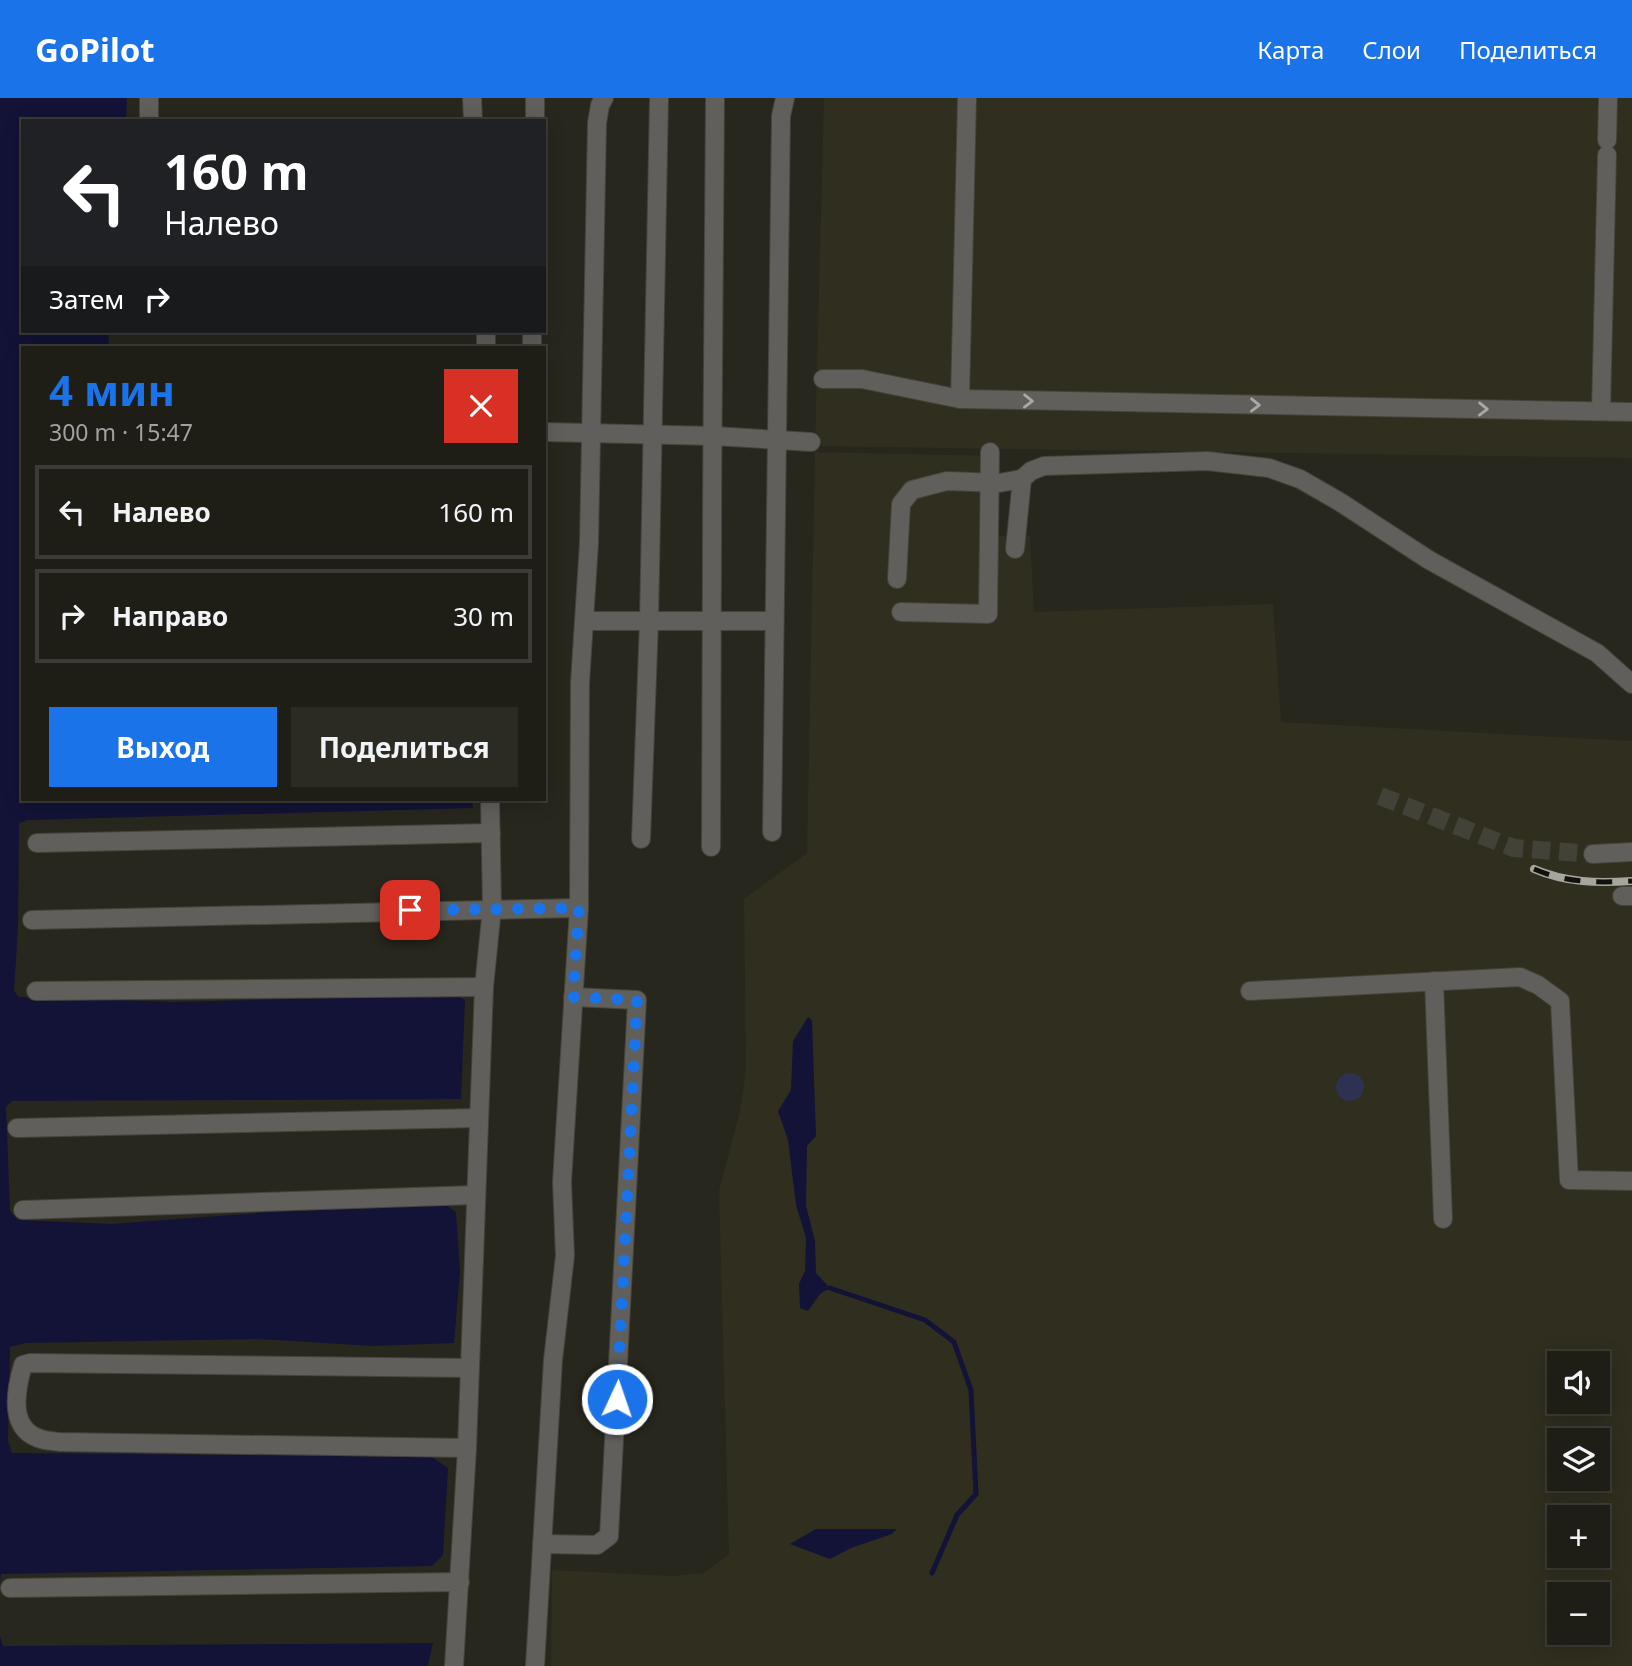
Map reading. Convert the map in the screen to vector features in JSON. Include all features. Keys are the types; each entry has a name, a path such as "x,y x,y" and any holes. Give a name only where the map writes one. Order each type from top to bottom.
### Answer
{"lane":[{"path":"149,98 149,119"},
{"path":"472,98 473,119"},
{"path":"535,98 535,119"},
{"path":"536,1666 553,1360 565,1256 562,1182 579,908 580,683 592,433 597,123 604,98"},
{"path":"641,839 649,621 659,98"},
{"path":"711,847 710,621 714,436 715,98"},
{"path":"772,832 781,116 785,98"},
{"path":"960,400 967,98"},
{"path":"1601,411 1608,98"},
{"path":"822,379 862,379 960,400 1632,412"},
{"path":"546,432 714,436 811,442"},
{"path":"901,612 988,614 990,452"},
{"path":"1015,549 1022,480 1031,471 1044,466 1208,461 1269,467 1300,479 1429,560 1597,653 1632,684"},
{"path":"897,579 901,504 912,490 947,481 1022,480"},
{"path":"585,621 773,621"},
{"path":"454,1666 467,1448 484,987 492,908 490,801"},
{"path":"37,843 491,833"},
{"path":"1593,854 1632,852"},
{"path":"32,920 579,908"},
{"path":"1250,991 1520,977 1538,985 1560,1001 1569,1180 1632,1181"},
{"path":"1434,981 1443,1219"},
{"path":"36,992 484,987"},
{"path":"542,1544 597,1545 609,1536 611,1509 637,1000 573,997"},
{"path":"17,1128 479,1118"},
{"path":"23,1210 475,1195"},
{"path":"467,1448 60,1442 37,1438 30,1433 23,1427 16,1408 23,1365 30,1363 470,1368"},
{"path":"10,1588 460,1583"}],"shaded area":[{"path":"0,98 127,98 126,119 21,119 21,333 108,333 109,346 21,346 21,801 472,801 473,808 28,820 19,823 18,928 14,991 19,997 175,1002 455,995 465,1000 461,1099 12,1101 6,1107 10,1211 18,1220 111,1224 271,1212 446,1205 456,1212 460,1271 454,1343 373,1346 259,1339 26,1343 10,1347 8,1441 12,1453 432,1457 448,1468 443,1555 432,1566 1,1574 0,1583"},
{"path":"824,98 1632,98 1632,458 815,446"},
{"path":"815,452 999,456 998,536 1030,536 1034,612 1273,604 1281,722 1632,741 1632,1666 551,1666 552,1570 672,1576 704,1573 729,1554 719,1191 740,1112 746,1071 744,899 807,853"},
{"path":"808,1017 812,1020 816,1136 807,1146 806,1206 815,1241 816,1273 830,1288 820,1294 808,1311 800,1308 799,1284 805,1271 806,1238 796,1205 788,1140 778,1111 791,1090 793,1041"},
{"path":"1350,1073 1360,1077 1364,1087 1360,1097 1350,1101 1340,1097 1336,1087 1340,1077"},
{"path":"816,1529 897,1529 892,1534 851,1548 830,1559 790,1544"},
{"path":"0,1636 3,1646 433,1643 428,1666 0,1666"}],"waterway":[{"path":"830,1288 925,1320 954,1342 971,1390 976,1494 957,1515 932,1573"}],"tunnel":[{"path":"1380,796 1514,848 1593,854"}],"railway":[{"path":"1534,869 1582,881 1632,881"}],"route":[{"path":"410,910 579,908 573,997 637,1000 617,1399"}]}
